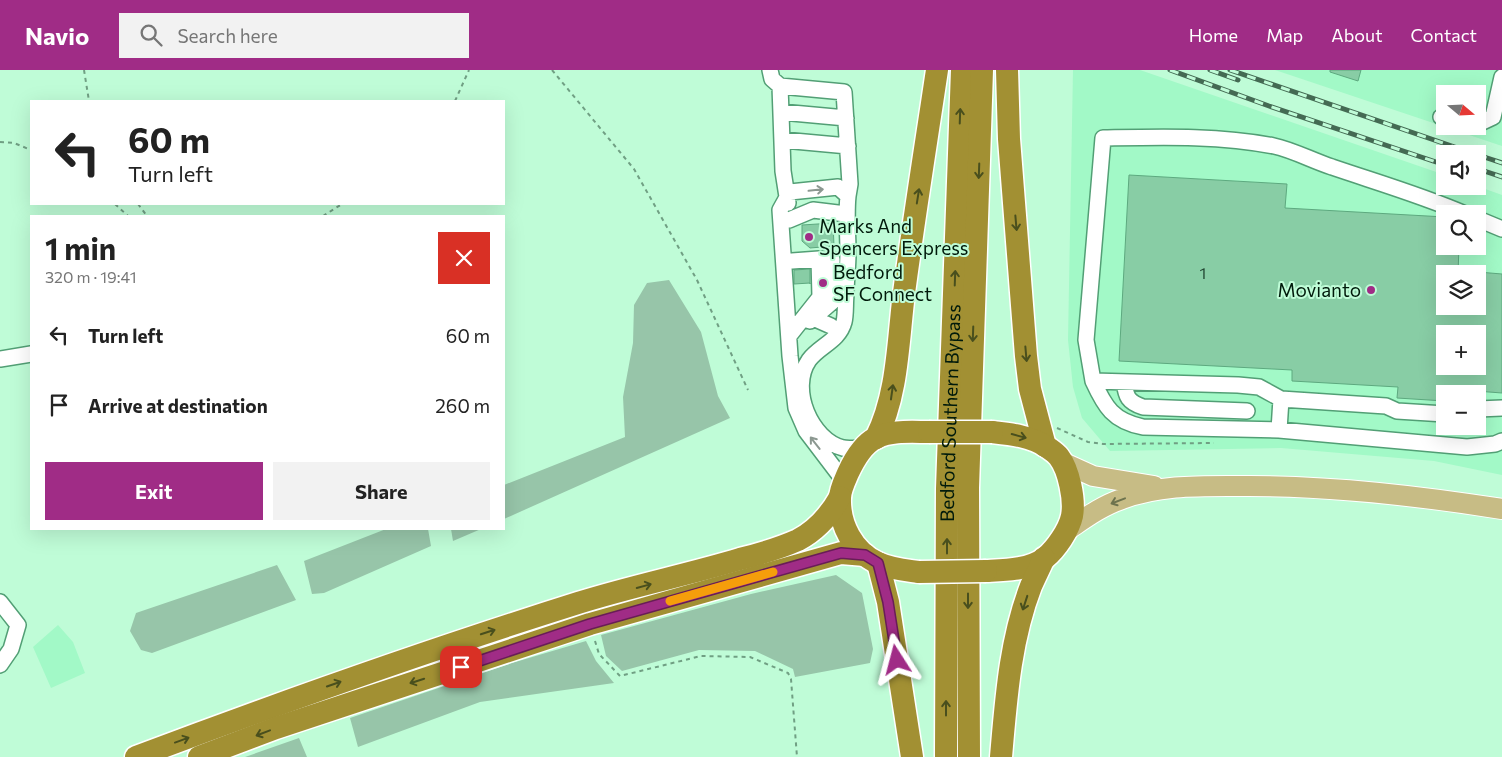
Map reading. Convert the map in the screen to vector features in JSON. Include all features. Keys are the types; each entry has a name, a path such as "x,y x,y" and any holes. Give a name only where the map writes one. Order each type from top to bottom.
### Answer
{"highway":[{"path":"136,757 424,653 581,602 767,552 799,539 821,524 831,513 852,464 884,422 891,399 904,291 937,70"},
{"name":"Bedford Southern Bypass","path":"946,757 947,489 962,70"},
{"name":"Bedford Southern Bypass","path":"969,757 968,488 982,70"},
{"path":"1006,70 1009,138 1026,356 1030,389 1046,446"},
{"path":"869,443 896,433 992,432 1018,434 1046,446 1059,456 1062,462 1069,479 1072,516 1066,531 1055,547 1044,558 1031,586 1014,648 1001,757"},
{"path":"842,489 845,529 854,544 871,559 888,602 912,757"},
{"path":"199,757 276,728 590,624 841,553 871,559 898,569 919,572 1005,570 1026,566 1044,558"}],"main road":[{"path":"1062,462 1093,476 1164,488"},
{"path":"1066,531 1106,505 1123,498 1164,488 1196,486 1286,486 1358,490 1408,495 1502,509"}],"street":[{"path":"770,70 772,79 780,86 844,92 850,184 846,214 848,252 844,322 834,339 814,354 808,362 804,370 801,386 805,408 813,425 822,436 843,448 869,443"},
{"path":"1486,120 1492,117 1502,76"},
{"path":"780,86 783,171 787,197 795,302 788,336"},
{"path":"781,112 846,118"},
{"path":"1444,205 1319,163 1275,146 1213,138 1103,138 1086,340 1093,381 1101,398 1114,416 1128,424 1158,427 1278,430 1468,447 1500,444"},
{"path":"783,140 848,146"},
{"path":"842,489 806,431 796,408 788,336 780,210 790,192 838,187 848,196"},
{"path":"789,220 813,210 846,214"},
{"path":"1486,222 1502,229"},
{"path":"788,336 832,302 832,258 792,261"},
{"path":"788,336 820,297 819,259"},
{"path":"813,318 831,326"},
{"path":"0,359 30,354"},
{"path":"790,356 808,362"},
{"path":"1093,381 1252,386 1259,387 1281,400 1386,406 1397,411 1436,413"},
{"path":"1124,382 1125,393 1132,403 1143,407 1247,411"},
{"path":"1278,430 1281,400"},
{"path":"1486,409 1502,408"},
{"path":"0,602 18,625 12,649 0,665"}],"path":[{"path":"84,70 89,100"},
{"path":"455,100 469,70"},
{"path":"552,70 634,169 697,280 748,390"},
{"path":"0,142 14,143 30,150"},
{"path":"116,205 127,215"},
{"path":"325,215 340,205"},
{"path":"1062,429 1088,442 1103,444 1219,443"},
{"path":"590,624 599,654 620,676 701,656 750,657 788,673 797,757"}],"shaded area":[{"path":"1073,70 1140,70 1436,172 1436,195 1486,195 1486,189 1502,195 1502,475 1434,461 1281,448 1110,451 1082,418 1073,387 1068,340"},
{"path":"1275,70 1502,70 1502,146 1469,135 1486,135 1486,85 1436,85 1436,124"},
{"path":"669,280 701,332 718,396 730,418 505,519 505,485 625,437 623,397 633,343 634,305 647,283"},
{"path":"383,530 428,530 431,546 324,593 312,594 304,561"},
{"path":"451,530 479,530 453,541"},
{"path":"277,565 296,600 152,653 141,650 130,631 136,613"},
{"path":"836,575 862,593 873,649 870,663 795,677 793,669 755,651 699,650 622,671 606,656 601,635 751,594"},
{"path":"58,625 73,642 85,673 51,688 33,647"},
{"path":"586,641 596,661 614,683 480,702 358,747 350,718 512,663"},
{"path":"299,738 307,757 245,757"}],"building":[{"path":"1330,70 1361,70 1358,81 1330,72"},
{"path":"1129,175 1287,184 1285,208 1436,216 1436,255 1459,255 1458,265 1436,265 1436,315 1486,315 1486,273 1502,274 1502,393 1486,392 1486,385 1436,385 1436,400 1397,398 1398,387 1292,381 1292,370 1119,361"},
{"path":"833,223 834,246 810,248 802,241 802,225"},
{"path":"810,269 810,283 794,284 794,270"}],"railway":[{"path":"1170,70 1269,106 1436,162"},
{"path":"1210,70 1238,80"},
{"path":"1230,70 1449,145"},
{"path":"1486,158 1502,163"},
{"path":"1486,172 1502,177"}],"slow traffic":[{"path":"670,601 773,572"}],"place":[{"name":"Marks And Spencers Express","path":"809,237"},
{"name":"Bedford SF Connect","path":"823,283"},
{"name":"Movianto","path":"1371,290"}],"route":[{"path":"461,667 590,624 841,553 865,555 878,563 888,602 897,660"}]}
